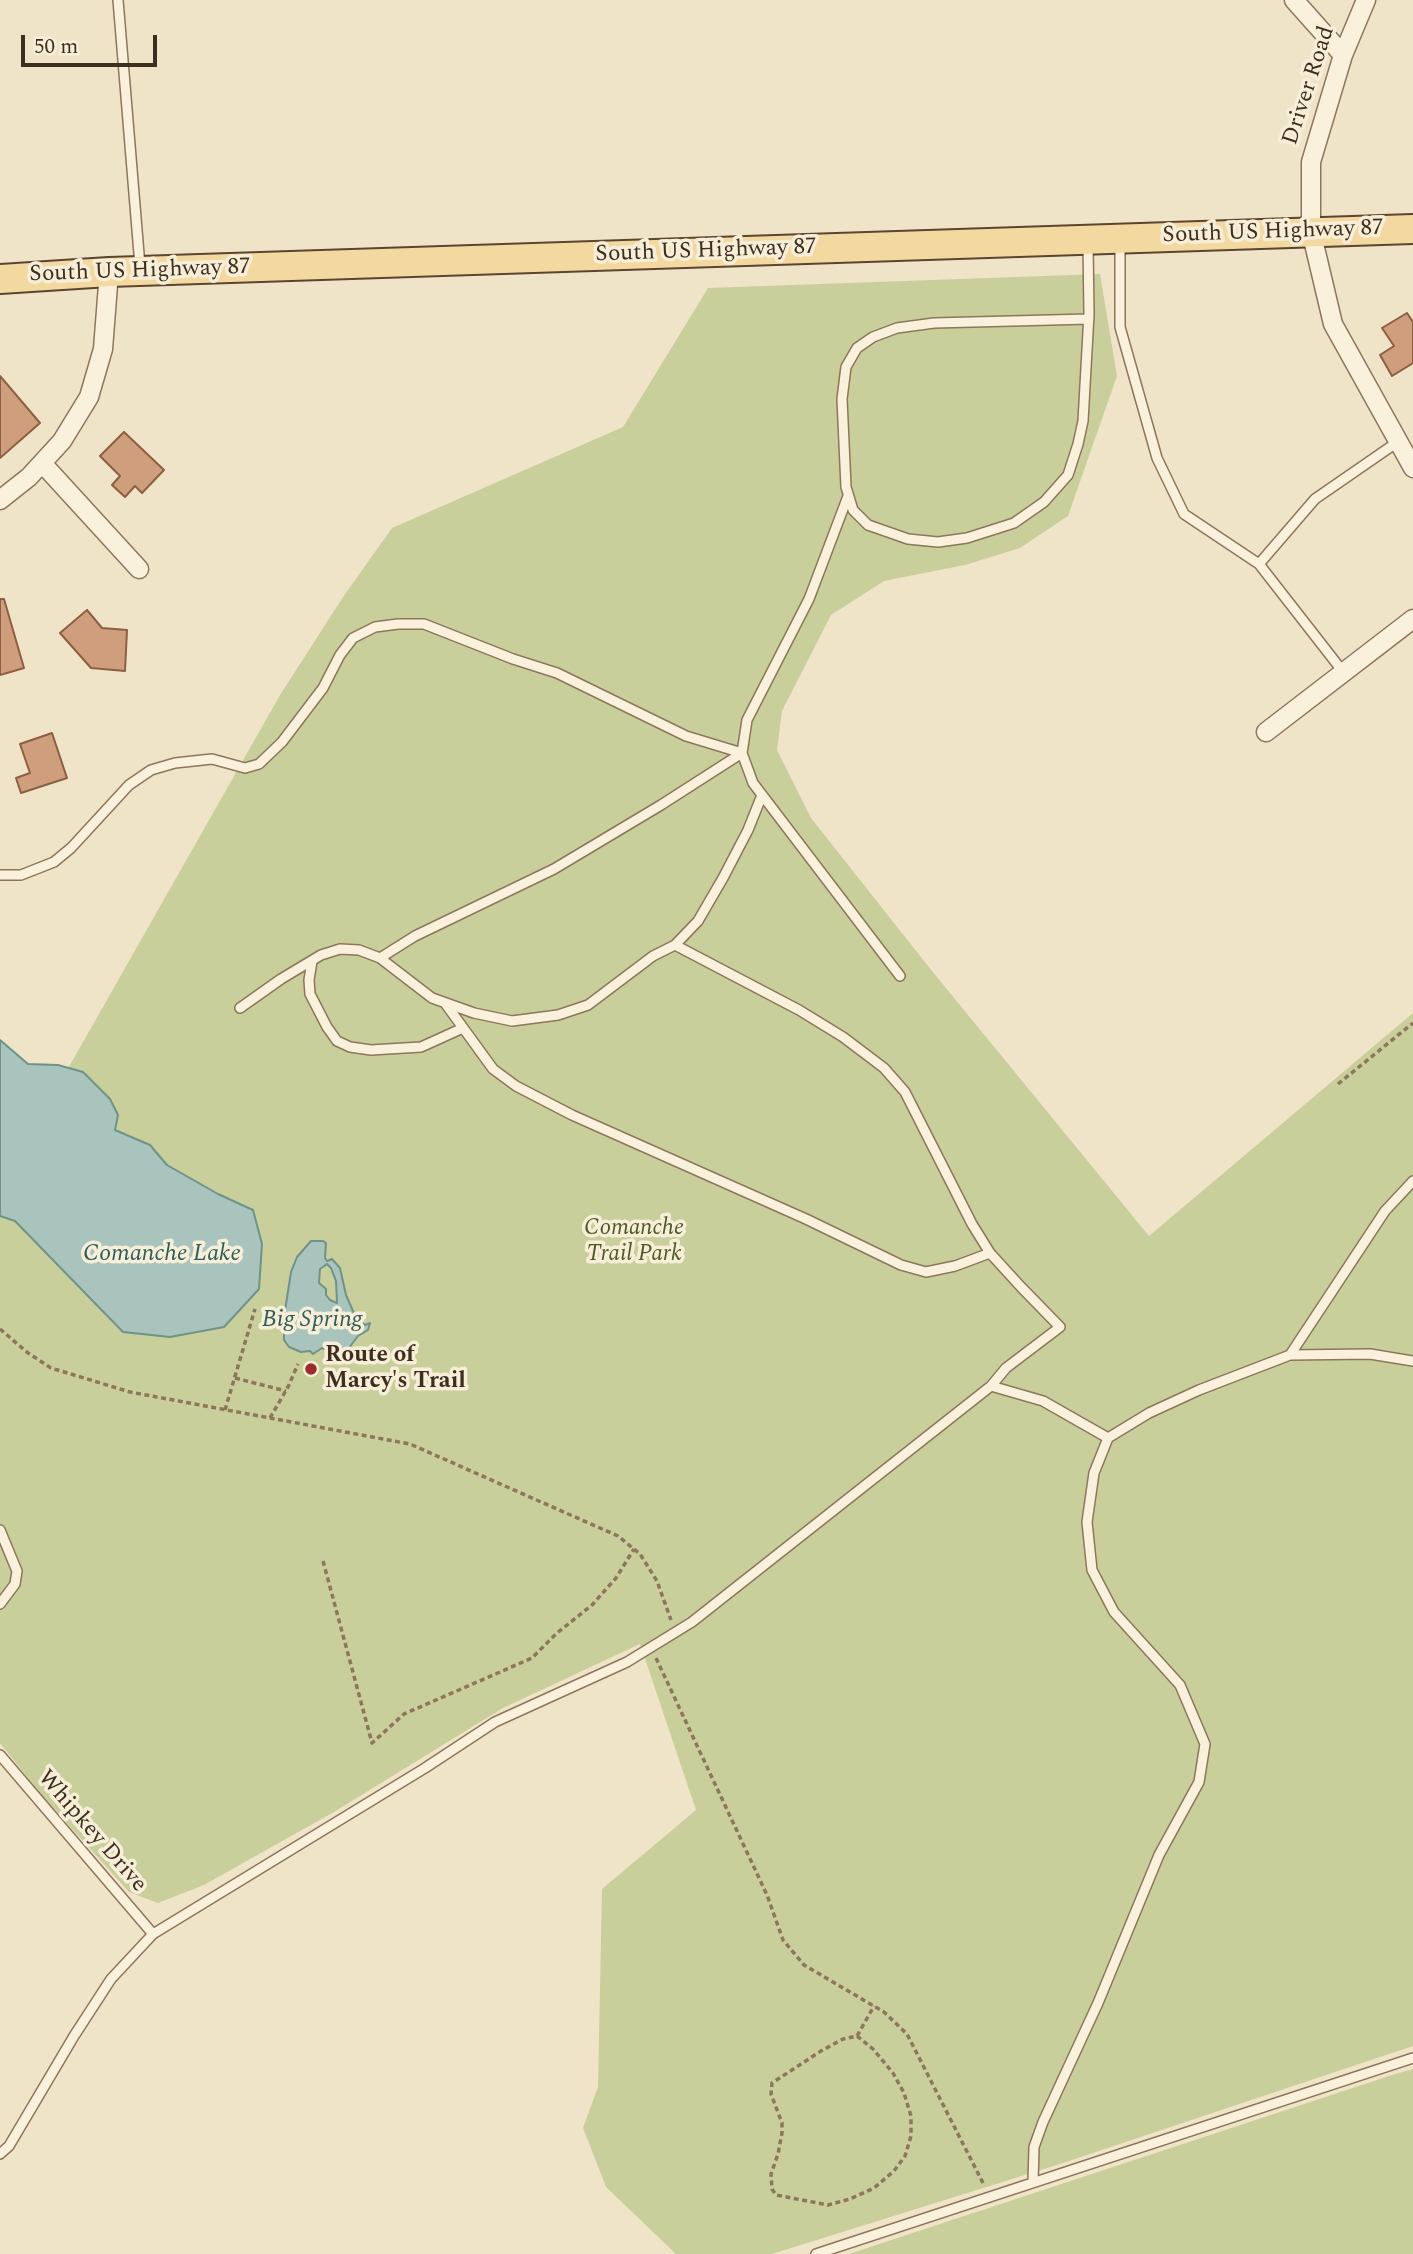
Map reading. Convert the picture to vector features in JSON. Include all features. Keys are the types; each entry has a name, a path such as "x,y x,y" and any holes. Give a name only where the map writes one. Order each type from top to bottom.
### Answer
{"main road":[{"name":"South US Highway 87","path":"0,279 110,272 1413,229"}],"street":[{"path":"1294,0 1343,55"},
{"name":"Driver Road","path":"1366,0 1343,55 1311,162 1311,231 1333,324 1413,468"},
{"path":"0,500 29,478 62,441 89,397 103,349 110,272"},
{"path":"42,463 139,569"},
{"path":"1266,732 1413,619"}],"lane":[{"path":"118,0 141,271"},
{"path":"1120,238 1120,327 1157,458 1184,514 1259,564 1344,673"},
{"path":"1088,239 1089,319 1086,385 1078,444 1068,475 1044,502 1014,523 967,538 938,542 908,539 868,525 853,510 846,487 842,399 846,367 857,348 873,337 909,326 1089,319"},
{"path":"1259,564 1315,499 1399,441"},
{"path":"848,496 809,598 747,720 742,753 753,783 900,976"},
{"path":"0,875 22,875 54,862 71,848 129,785 151,770 175,762 212,759 245,768 258,765 290,731 323,688 340,655 353,638 375,627 424,624 557,673 686,736 742,753"},
{"path":"380,958 415,936 554,869 742,753"},
{"path":"240,1008 321,955 340,949 359,950 380,958 432,998 474,1013 512,1021 558,1015 588,1005 653,956 675,945 698,921 748,830 762,795"},
{"path":"0,2154 9,2146 111,1979 153,1934 425,1768 495,1722 627,1662 692,1622 991,1386 1006,1368 1060,1327 990,1253 972,1224 905,1092 884,1068 799,1010 675,945"},
{"path":"312,961 310,994 337,1041 350,1047 371,1049 421,1046 463,1028"},
{"path":"445,1003 493,1069 516,1086 572,1115 806,1219 901,1265 926,1272 955,1266 990,1253"},
{"path":"1290,1355 1385,1210 1413,1181"},
{"path":"1032,2182 1034,2147 1043,2122 1098,2003 1158,1855 1199,1782 1205,1744 1180,1685 1114,1612 1092,1570 1087,1521 1094,1474 1108,1438 1149,1413 1199,1390 1290,1355 1370,1354 1413,1361"},
{"path":"991,1386 1043,1401 1108,1438"},
{"path":"0,1530 17,1571 15,1584 0,1604"},
{"name":"Whipkey Drive","path":"0,1755 153,1934"},
{"path":"816,2254 1413,2058"}],"path":[{"path":"1338,1084 1413,1023"},
{"path":"225,1410 255,1309"},
{"path":"0,1329 51,1368 130,1392 410,1444 618,1536 640,1554 657,1581 676,1632"},
{"path":"270,1418 298,1364"},
{"path":"235,1378 286,1391"},
{"path":"323,1561 372,1743 404,1713 532,1658 557,1633 592,1605 616,1578 634,1549"},
{"path":"651,1647 767,1895 783,1940 804,1965 884,2012 907,2034 989,2196"},
{"path":"857,2036 873,2049 893,2073 904,2093 911,2116 911,2136 905,2156 894,2171 874,2188 850,2199 828,2205 776,2195 772,2189 771,2174 778,2154 782,2123 771,2094 772,2083 821,2051 843,2039 857,2036 874,2006"}],"green space":[{"name":"Comanche Trail Park","path":"1100,274 1117,376 1068,516 1020,548 965,565 884,581 831,615 782,711 777,750 811,818 932,971 1149,1236 1413,1013 1413,2046 1060,2164 772,2254 676,2254 606,2187 583,2128 598,2087 602,1889 696,1810 640,1644 503,1708 334,1812 204,1885 158,1903 129,1892 39,1792 0,1743 0,1177 45,1109 280,695 343,597 392,528 623,427 708,288"},
{"path":"1413,2069 1413,2254 849,2254 1392,2075"}],"water":[{"name":"Comanche Lake","path":"0,1040 28,1064 58,1065 83,1072 110,1099 118,1115 115,1130 150,1145 167,1165 253,1210 262,1244 259,1289 224,1327 170,1337 123,1332 15,1221 0,1216"},
{"name":"Big Spring","path":"311,1241 323,1241 326,1243 325,1258 327,1261 332,1259 340,1268 346,1295 356,1318 365,1325 370,1323 368,1330 358,1336 348,1349 322,1348 313,1354 289,1347 284,1340 284,1317 291,1272 297,1257","holes":["327,1264 336,1281 337,1303 330,1300 326,1289 319,1283 320,1269"]}],"building":[{"path":"1407,313 1413,322 1413,363 1392,376 1380,355 1394,346 1382,328"},
{"path":"0,376 40,423 0,458"},
{"path":"124,432 164,470 142,493 135,486 125,497 112,485 120,476 100,456"},
{"path":"0,599 4,599 24,668 0,675"},
{"path":"87,610 102,628 127,630 125,671 91,668 60,633"},
{"path":"52,733 67,778 21,793 16,778 30,773 20,744"}],"place":[{"name":"Route of Marcy's Trail","path":"311,1369"}]}
